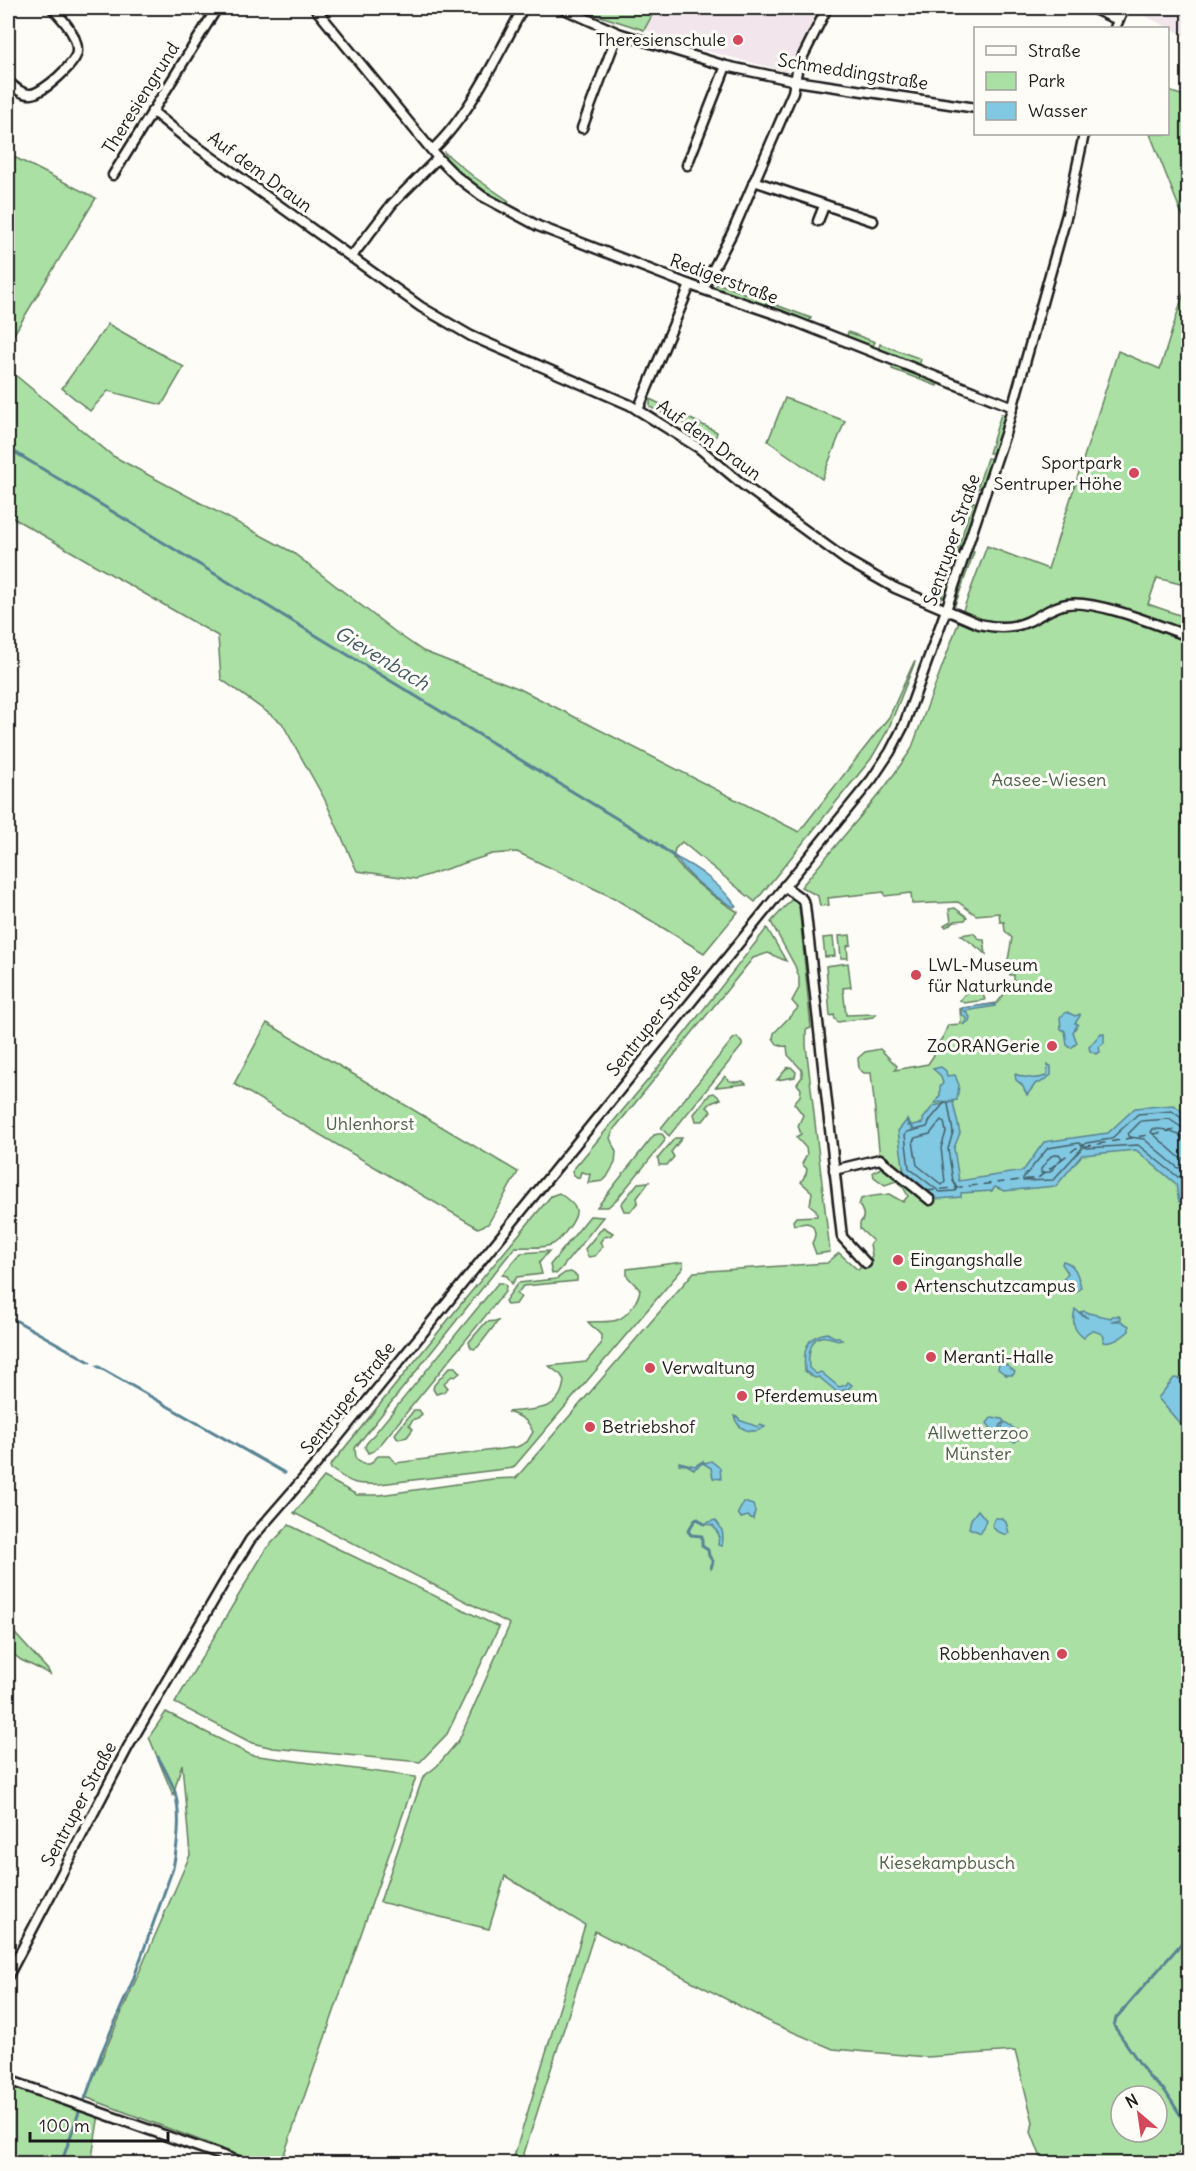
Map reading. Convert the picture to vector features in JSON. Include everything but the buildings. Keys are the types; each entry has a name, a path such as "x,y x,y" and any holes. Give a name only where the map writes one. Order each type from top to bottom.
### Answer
{"street":[{"path":"8,81 23,93 32,94 73,62 77,51 75,39 51,8"},
{"name":"Theresiengrund","path":"113,176 217,8"},
{"name":"Redigerstraße","path":"315,8 438,158 457,177 482,196 516,216 690,285 781,316 1013,407"},
{"path":"432,150 464,111 523,8"},
{"name":"Schmeddingstraße","path":"562,8 618,33 726,66 796,81 974,108"},
{"path":"703,289 732,232 793,92 798,66 826,8"},
{"path":"1092,8 1116,24 1124,8"},
{"path":"582,128 618,33"},
{"path":"687,165 726,66"},
{"name":"Auf dem Draun","path":"152,111 189,141 399,292 450,325 638,410 699,448 846,560 895,588 979,624 1004,628 1028,621 1054,607 1069,603 1087,603 1188,636"},
{"name":"Sentruper Straße","path":"8,1976 128,1747 250,1540 318,1462 872,779 890,752 904,726 946,610 1013,407 1066,214 1084,135"},
{"path":"352,256 392,204 438,158"},
{"path":"754,181 873,221"},
{"path":"818,221 824,206"},
{"path":"638,410 690,285"},
{"path":"784,886 802,899 806,905 842,1238 866,1263"},
{"path":"834,1170 880,1159 930,1200"},
{"path":"8,2080 246,2163"}],"shaded area":[{"name":"Theresienschule","path":"656,8 819,8 790,66 785,71 699,49 644,30"},
{"path":"1137,8 1188,8 1188,37 1169,27 1135,11"}],"green space":[{"path":"590,8 656,8 644,30 588,12"},
{"path":"1169,91 1188,97 1188,225 1150,135 1169,135"},
{"path":"444,152 474,177 509,201 506,206 460,175 447,160"},
{"path":"8,154 96,198 8,344"},
{"path":"1188,279 1188,586 1157,578 1148,604 1188,618 1188,2145 1167,2163 1043,2163 1031,2132 1033,2122 1015,2051 927,2057 833,2049 774,2024 595,1931 521,2163 512,2163 585,1925 505,1876 489,1929 380,1902 423,1777 437,1766 459,1740 510,1624 294,1513 324,1477 357,1495 380,1495 492,1479 516,1478 694,1272 827,1263 839,1253 858,1270 872,1256 870,1244 873,1241 860,1229 863,1217 859,1205 861,1199 889,1194 903,1202 908,1196 896,1181 885,1185 874,1177 873,1172 881,1168 871,1073 864,1073 859,1069 858,1058 865,1052 880,1049 897,1066 895,1070 928,1064 934,1055 933,1050 943,1037 948,1025 961,1024 960,1009 997,1003 1014,982 1014,975 1010,975 1008,960 1012,938 1005,931 1004,922 1000,922 999,913 976,915 958,902 912,904 911,893 885,896 884,892 828,898 829,905 820,906 818,896 801,887 885,787 911,750 987,546 1048,569 1118,351 1160,369"},
{"path":"717,283 811,318 808,324 715,289"},
{"path":"108,324 184,367 162,405 108,391 90,411 62,388"},
{"path":"848,332 875,342 872,348 846,339"},
{"path":"880,344 921,359 919,366 878,351"},
{"path":"893,366 938,383 937,386 892,369"},
{"path":"8,369 113,456 292,552 423,651 520,689 799,832 889,717 915,662 888,730 871,759 755,902 682,842 675,849 673,858 687,874 712,895 738,912 704,953 614,898 517,852 492,854 416,879 357,871 324,798 282,723 221,679 218,636 8,515"},
{"path":"785,398 845,421 822,479 768,441"},
{"path":"650,399 717,432 716,436 713,438 650,407"},
{"path":"1001,414 1004,414 1005,420 1000,437 998,437 993,453 989,453"},
{"path":"987,458 992,459 983,486 977,489"},
{"path":"973,501 977,505 961,553 957,551"},
{"path":"970,550 974,552 955,605 953,598"},
{"path":"955,557 959,558 946,595 941,598"},
{"path":"793,898 799,905 811,1028 806,1030 806,1045 830,1252 816,1254 812,1243 815,1234 812,1225 807,1223 794,1225 793,1221 796,1217 817,1216 816,1210 810,1205 812,1192 801,1182 807,1169 802,1164 807,1154 806,1148 796,1137 801,1134 798,1126 803,1115 794,1103 800,1096 801,1089 797,1084 802,1077 802,1070 788,1055 787,1046 778,1045 773,1038 774,1033 798,1008 792,1001 799,988 799,977 771,922"},
{"path":"955,908 967,917 965,920 955,921 946,927 944,925 951,921 949,909"},
{"path":"767,928 786,961 768,953 753,958 614,1129 610,1138 616,1152 615,1163 607,1177 603,1181 588,1183 590,1174 581,1172 579,1178 573,1175 572,1171 653,1074"},
{"path":"973,933 984,940 986,954 961,935"},
{"path":"850,935 851,945 847,946 848,958 841,958 839,936"},
{"path":"833,937 835,956 825,957 823,938"},
{"path":"848,963 851,987 843,988 846,1015 876,1014 873,1017 838,1022 834,1015 830,1016 826,966"},
{"path":"971,986 980,986 985,1000 964,1003 960,1000"},
{"name":"Uhlenhorst","path":"267,1023 518,1172 488,1224 478,1228 234,1084"},
{"path":"737,1037 742,1046 669,1136 661,1128"},
{"path":"791,1067 796,1072 795,1077 777,1080 787,1068"},
{"path":"725,1076 731,1081 743,1081 746,1084 716,1087"},
{"path":"714,1093 721,1099 707,1107 711,1111 703,1121 696,1121 694,1114 710,1094"},
{"path":"662,1134 665,1138 664,1142 617,1199 608,1207 597,1207 654,1135"},
{"path":"675,1138 682,1138 671,1152 674,1157 667,1165 659,1165 658,1158"},
{"path":"649,1182 631,1211 624,1211 621,1204 638,1183"},
{"path":"559,1193 576,1209 575,1218 567,1230 549,1246 515,1247 355,1448 356,1459 363,1464 370,1464 378,1456 390,1456 396,1463 517,1447 527,1442 533,1432 529,1424 520,1417 507,1412 544,1407 552,1404 558,1398 564,1380 549,1366 586,1362 601,1344 601,1335 588,1322 617,1320 629,1312 635,1303 640,1290 627,1276 627,1269 683,1262 683,1268 513,1468 380,1484 359,1484 331,1469 330,1466 461,1304 551,1196"},
{"path":"590,1216 603,1217 561,1269 556,1274 552,1273 550,1265"},
{"path":"603,1227 613,1233 604,1237 600,1242 603,1246 595,1256 588,1257 585,1249"},
{"path":"549,1251 539,1263 542,1274 517,1277 512,1284 507,1276 502,1275 521,1253"},
{"path":"571,1272 577,1276 577,1281 523,1286 517,1294 521,1297 516,1304 507,1305 505,1301 518,1283 556,1279"},
{"path":"498,1283 506,1286 505,1292 380,1445 368,1453 366,1444"},
{"path":"498,1321 478,1347 471,1348 469,1342 486,1322"},
{"path":"450,1367 455,1367 460,1373 444,1383 448,1388 436,1394 433,1389 434,1385"},
{"path":"414,1410 419,1410 422,1414 409,1425 413,1429 407,1437 398,1439 395,1434"},
{"path":"289,1525 499,1627 447,1734 420,1762 273,1748 252,1743 175,1703 266,1549"},
{"path":"8,1626 50,1674 21,1660 8,1650"},
{"path":"166,1712 251,1755 416,1777 281,2163 260,2163 85,2097 190,1855 182,1764 173,1795 149,1737"},
{"path":"8,2082 99,2115 91,2163 8,2163"}],"water":[{"path":"675,857 708,878 724,891 736,906 726,903 709,892 687,872"},
{"path":"995,1004 995,1006 965,1011 970,1017 969,1021 963,1025 967,1019 962,1015 962,1008"},
{"path":"1067,1012 1075,1016 1080,1014 1073,1032 1077,1043 1071,1048 1067,1045 1065,1031 1061,1029 1060,1017"},
{"path":"1101,1033 1104,1034 1104,1043 1099,1047 1100,1052 1096,1054 1090,1051 1089,1047"},
{"path":"1048,1065 1051,1066 1051,1075 1040,1083 1036,1083 1027,1095 1022,1085 1016,1080 1015,1074 1027,1078 1039,1078 1047,1075"},
{"path":"941,1067 946,1071 947,1076 955,1075 959,1085 957,1100 935,1103 943,1083 940,1075 933,1069"},
{"path":"953,1102 960,1133 954,1148 959,1181 1023,1171 1044,1142 1108,1133 1135,1108 1174,1105 1188,1116 1188,1176 1185,1182 1188,1187 1188,1201 1179,1202 1176,1184 1136,1150 1082,1155 1056,1186 1004,1191 995,1187 992,1191 961,1193 961,1197 938,1199 904,1172 898,1131 907,1120 908,1126 923,1123 923,1119 933,1106"},
{"path":"1063,1261 1074,1268 1077,1275 1081,1287 1076,1293 1067,1291 1060,1284 1068,1273 1062,1264"},
{"path":"1075,1309 1088,1318 1080,1312 1085,1311 1111,1318 1119,1316 1121,1319 1111,1321 1121,1321 1129,1326 1129,1331 1110,1342 1103,1342 1102,1334 1092,1330 1084,1338 1074,1325"},
{"path":"827,1333 842,1340 827,1337 816,1339 811,1347 809,1368 816,1374 821,1372 839,1387 848,1382 852,1385 848,1389 837,1392 819,1377 815,1378 805,1371 804,1357 807,1346 814,1338"},
{"path":"999,1364 1005,1364 1015,1372 1013,1375 1006,1375 998,1369"},
{"path":"1174,1378 1188,1380 1188,1433 1158,1398"},
{"path":"734,1416 758,1427 760,1425 765,1427 756,1431 746,1430 739,1425"},
{"path":"992,1417 1004,1421 1000,1426 1000,1433 996,1435 987,1423"},
{"path":"1005,1422 1019,1432 1019,1438 1015,1442 1004,1434 1002,1426"},
{"path":"1188,1433 1188,1461 1184,1454"},
{"path":"703,1461 705,1463 711,1461 720,1468 721,1479 713,1478 711,1468 703,1463 694,1469 679,1464 679,1462 695,1466"},
{"path":"744,1502 753,1505 755,1511 753,1519 748,1516 741,1518 738,1513"},
{"path":"978,1510 986,1520 981,1533 969,1528 971,1519"},
{"path":"995,1518 1001,1518 1006,1522 1009,1533 1006,1535 996,1531 992,1525"},
{"path":"715,1520 722,1532 722,1546 718,1545 719,1535 713,1525 704,1524"}],"waterway":[{"name":"Gievenbach","path":"8,448 652,840 676,858"},
{"path":"907,1120 913,1129"},
{"path":"8,1316 90,1362"},
{"path":"97,1366 285,1473"},
{"path":"704,1524 698,1519 695,1520 688,1531 691,1535 702,1536 702,1546 708,1550 713,1561 711,1568"},
{"path":"85,2099 101,2054 133,1980 173,1868 178,1830 177,1801 172,1783 158,1757"},
{"path":"1188,1936 1116,2018 1114,2026 1149,2077 1165,2091 1188,2127"},
{"path":"61,2164 79,2112"}],"ferry route":[{"path":"927,1191 1038,1178 1076,1148 1175,1130 1188,1145"}],"place":[{"name":"Theresienschule","path":"738,40"},
{"name":"Sportpark Sentruper Höhe","path":"1134,473"},
{"name":"LWL-Museum für Naturkunde","path":"916,975"},
{"name":"ZoORANGerie","path":"1052,1046"},
{"name":"Eingangshalle","path":"898,1260"},
{"name":"Artenschutzcampus","path":"902,1286"},
{"name":"Meranti-Halle","path":"931,1357"},
{"name":"Verwaltung","path":"650,1368"},
{"name":"Pferdemuseum","path":"742,1396"},
{"name":"Betriebshof","path":"590,1427"},
{"name":"Robbenhaven","path":"1062,1654"}],"park label":[{"name":"Aasee-Wiesen","path":"1049,780"},
{"name":"Allwetterzoo Münster","path":"978,1443"},
{"name":"Kiesekampbusch","path":"947,1863"}]}
